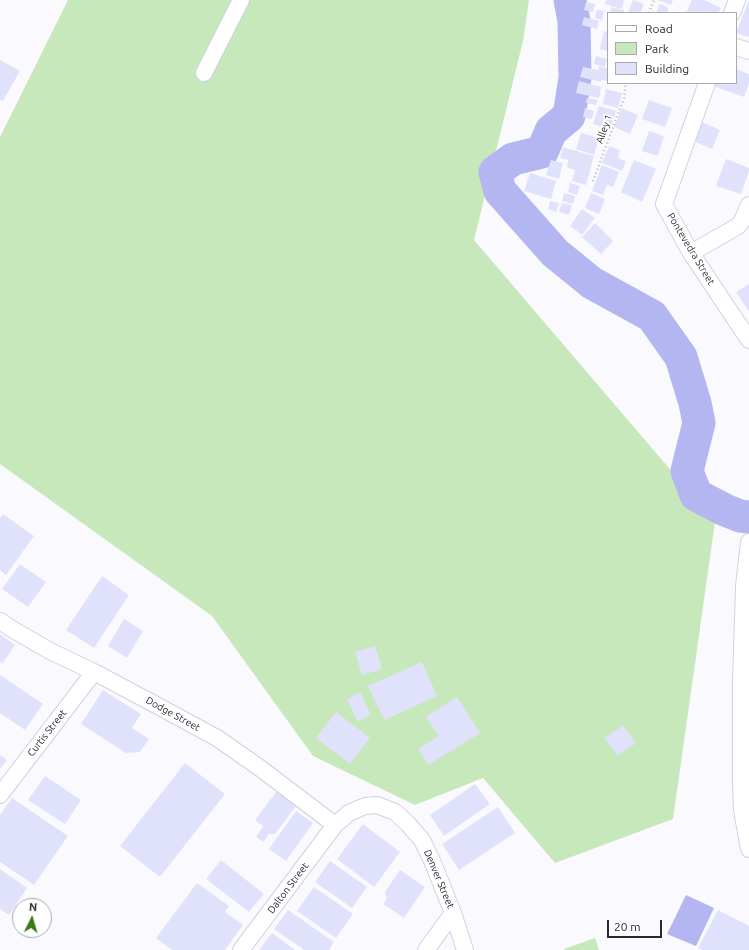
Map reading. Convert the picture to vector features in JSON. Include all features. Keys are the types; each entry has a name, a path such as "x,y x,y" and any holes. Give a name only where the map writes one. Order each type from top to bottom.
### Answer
{"street":[{"path":"204,73 241,0"},
{"path":"732,12 737,0"},
{"path":"737,47 749,51"},
{"name":"Pontevedra Street","path":"707,84 664,204 691,253 749,340"},
{"path":"691,253 738,226 742,221 749,205"},
{"path":"749,542 745,681 745,782 742,810 749,849"},
{"name":"Dodge Street","path":"0,621 50,650 217,738 260,768 335,825"},
{"name":"Curtis Street","path":"0,795 94,672"},
{"name":"Denver Street","path":"335,825 349,813 365,806 377,806 395,812 408,824 422,840 433,863 453,913 465,950"},
{"name":"Dalton Street","path":"241,950 335,825"},
{"path":"426,950 453,913"}],"path":[{"path":"648,12 654,0"},
{"name":"Alley 1","path":"594,181 624,98 626,84"}],"green space":[{"path":"68,0 529,0 523,41 474,240 715,522 673,819 555,863 483,778 415,805 313,756 212,616 0,464 0,137"},
{"path":"595,938 599,950 564,950 564,949"}],"water":[{"path":"686,895 714,908 696,946 667,934"}],"building":[{"path":"606,0 624,0 622,9 605,4"},
{"path":"633,0 644,4 640,12 628,12"},
{"path":"657,0 673,0 671,5"},
{"path":"692,0 704,0 721,8 719,12 686,12"},
{"path":"749,0 749,37 737,33"},
{"path":"586,2 595,4 593,12 584,10"},
{"path":"660,4 669,8 667,12 656,12"},
{"path":"611,7 624,10 624,12 610,12"},
{"path":"597,10 604,11 602,20 595,18"},
{"path":"584,17 599,21 597,29 582,25"},
{"path":"604,31 607,32 607,51 600,49"},
{"path":"596,56 607,59 605,67 594,64"},
{"path":"0,60 20,71 3,101 0,100"},
{"path":"599,66 607,69 607,81 601,80 601,82 580,77 583,67 598,70"},
{"path":"737,69 749,74 749,83 744,97 710,85 737,84"},
{"path":"579,81 601,87 599,98 576,93"},
{"path":"606,89 622,93 618,108 603,104"},
{"path":"587,98 598,100 596,105 586,103"},
{"path":"649,100 672,108 665,127 642,119"},
{"path":"599,106 616,111 610,129 593,124"},
{"path":"585,108 594,111 592,119 583,117"},
{"path":"622,108 638,115 630,134 614,127"},
{"path":"697,120 720,130 712,149 688,139"},
{"path":"649,131 664,136 658,156 642,151"},
{"path":"581,133 599,138 594,155 576,149"},
{"path":"609,146 620,150 618,158 626,161 622,171 602,163"},
{"path":"563,147 594,156 586,185 572,181 575,170 567,167 568,160 560,158"},
{"path":"726,159 749,168 741,194 716,186"},
{"path":"551,160 563,163 559,179 546,175"},
{"path":"634,160 656,169 642,202 621,192"},
{"path":"602,165 619,172 613,187 607,185 603,195 592,191"},
{"path":"530,173 556,181 551,199 524,191"},
{"path":"570,183 580,186 577,195 568,192"},
{"path":"564,193 575,196 573,204 562,201"},
{"path":"591,193 605,199 599,214 585,208"},
{"path":"550,201 559,203 556,212 548,209"},
{"path":"562,203 572,205 569,215 559,212"},
{"path":"582,209 595,218 582,235 570,226"},
{"path":"595,223 613,241 601,254 582,237"},
{"path":"749,284 749,312 736,292"},
{"path":"3,514 34,536 6,575 0,570 0,518"},
{"path":"20,564 46,582 28,607 2,589"},
{"path":"102,576 129,595 94,648 66,630"},
{"path":"124,619 143,631 127,658 108,646"},
{"path":"0,634 15,645 2,664 0,662"},
{"path":"375,646 382,669 362,675 355,652"},
{"path":"422,662 437,696 384,720 368,686"},
{"path":"0,675 43,704 25,730 0,713"},
{"path":"103,690 141,714 132,728 149,739 140,752 126,753 81,724"},
{"path":"360,692 371,715 357,721 347,699"},
{"path":"457,697 480,733 428,765 418,749 439,736 426,717"},
{"path":"336,712 370,738 350,764 316,738"},
{"path":"623,725 636,743 617,756 605,738"},
{"path":"0,755 7,760 0,769"},
{"path":"185,763 225,794 160,877 120,846"},
{"path":"45,776 81,800 65,824 28,800"},
{"path":"475,784 490,804 444,836 430,815"},
{"path":"277,791 296,806 275,834 269,834 263,842 256,837 263,826 255,820"},
{"path":"12,798 68,836 34,885 0,862 0,815"},
{"path":"498,807 515,833 459,870 442,844"},
{"path":"296,811 313,823 286,861 269,849"},
{"path":"363,824 400,852 374,887 337,859"},
{"path":"221,860 264,894 249,912 206,879"},
{"path":"330,861 367,887 352,908 315,882"},
{"path":"0,869 27,888 20,898 12,898 12,910 9,915 0,909"},
{"path":"400,870 425,887 404,918 383,904 387,898 385,892"},
{"path":"197,883 229,906 225,912 243,925 225,950 172,950 156,938"},
{"path":"314,887 353,914 336,938 297,911"},
{"path":"288,910 334,942 329,950 304,950 274,929"},
{"path":"718,910 749,926 749,950 702,950 698,948"},
{"path":"272,933 295,950 259,950"}],"waterway":[{"path":"570,0 574,21 575,78 569,116 551,131 542,152 513,159 495,172 500,191 555,253 592,283 652,316 681,357 695,403 699,423 687,471 696,495 725,510 740,516 749,517"}]}
